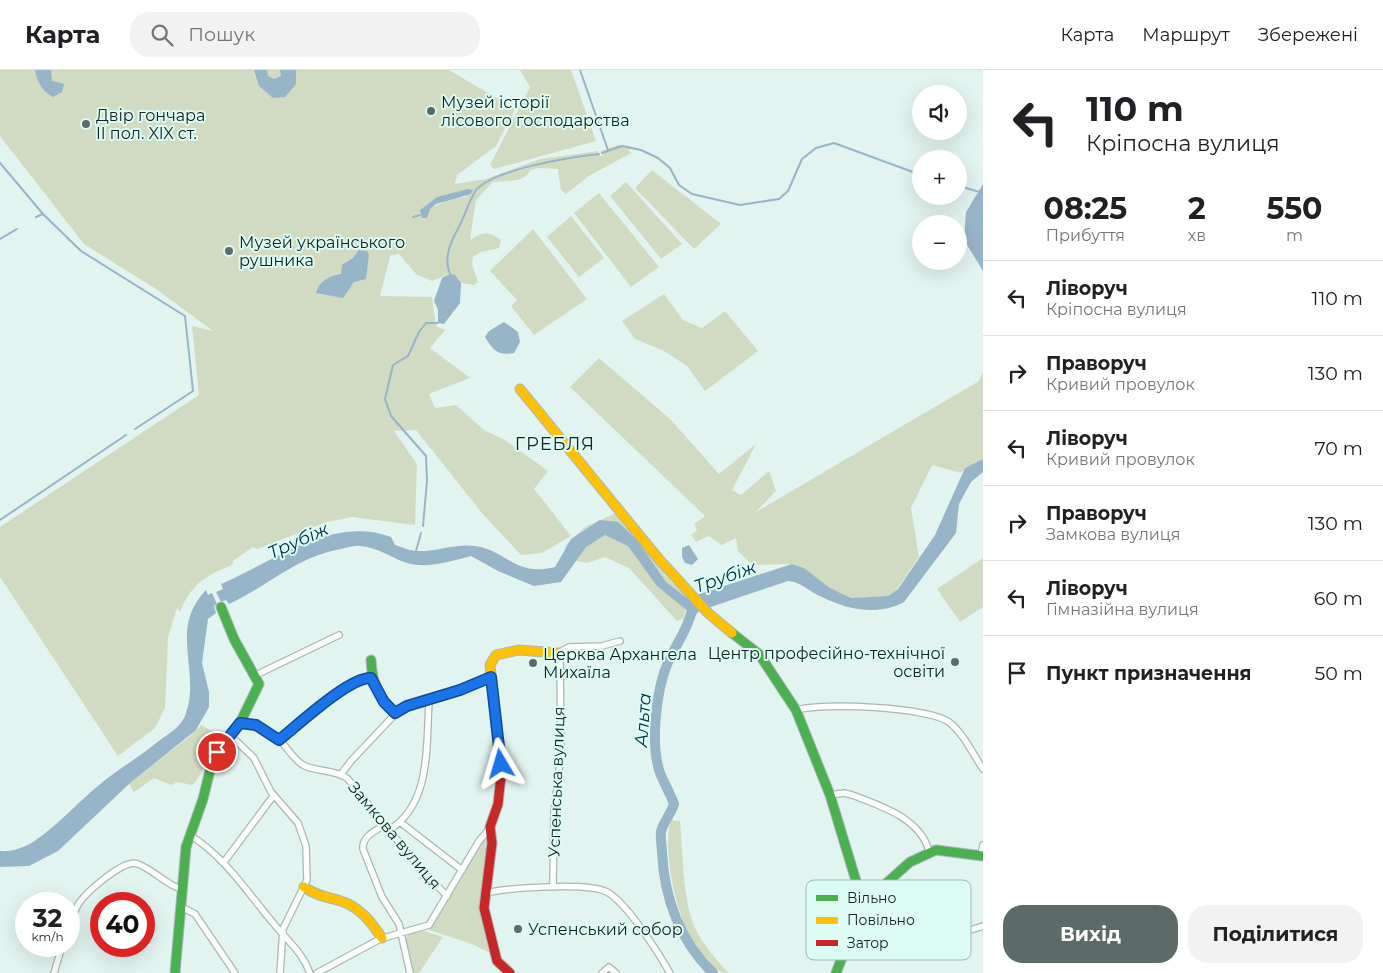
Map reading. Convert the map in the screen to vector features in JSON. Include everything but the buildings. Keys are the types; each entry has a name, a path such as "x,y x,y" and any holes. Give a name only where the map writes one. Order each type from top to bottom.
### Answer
{"street":[{"path":"520,389 656,555 694,595 708,613 759,654 796,710 830,795 856,880"},
{"path":"175,973 181,889 186,850 203,799 210,765 240,723 258,687 256,675 234,639 221,607"},
{"path":"256,675 339,635"},
{"path":"317,973 382,938 427,926 479,841 490,827 498,804 502,776 491,677 491,662 498,654 519,650 558,653 569,646 602,646 620,641"},
{"name":"Успенська вулиця","path":"553,887 554,812 561,754 560,659 558,653"},
{"path":"371,660 371,678 384,702 395,713"},
{"path":"341,774 395,713 407,706 429,701 491,677"},
{"path":"279,740 349,685 363,678 371,678"},
{"path":"410,973 398,922 382,897 364,852 365,839 400,822 410,808 420,786 428,742 429,701"},
{"path":"796,710 820,707 863,707 942,718 955,728 983,769"},
{"name":"Замкова вулиця","path":"240,723 256,725 279,740 304,766 341,774 353,783 423,872 447,896"},
{"path":"230,735 254,758 274,795 300,826 306,846 308,878 287,917 282,933 280,973"},
{"path":"830,795 844,793 852,795 907,820 918,830 929,851"},
{"path":"224,862 274,795"},
{"path":"400,822 462,870"},
{"path":"490,827 492,843 485,893 486,917 497,961 510,973"},
{"path":"190,835 224,862 239,877 282,933 302,955 310,973"},
{"path":"890,880 910,862 929,851 940,850 982,856 983,845"},
{"path":"80,902 105,878 130,864 140,865 167,884 181,889"},
{"path":"304,887 318,897 350,905 373,926 382,938"},
{"path":"485,893 553,887 602,890 619,901 670,973"},
{"path":"180,906 195,914 235,973"},
{"path":"971,930 983,926"},
{"path":"54,973 59,957"},
{"path":"836,973 841,960"},
{"path":"602,973 610,967 616,973"}],"green space":[{"path":"0,70 449,70 515,109 496,146 457,175 455,184 486,179 540,159 598,151 600,156 603,155 601,151 618,145 631,146 631,149 628,149 631,153 589,176 566,194 561,190 558,169 539,168 531,170 524,178 493,182 476,200 470,240 488,234 501,240 499,248 481,252 473,257 472,264 478,282 474,285 461,283 450,274 432,281 416,274 399,254 389,256 380,296 432,297 436,326 445,330 430,348 470,378 429,394 435,408 456,405 484,430 505,440 548,471 534,489 571,536 542,553 521,555 482,513 416,430 394,431 417,464 415,525 352,517 327,522 257,549 253,547 234,560 232,565 200,582 189,594 180,612 177,608 168,637 165,708 155,728 118,756 0,577 0,527 199,395 192,326 213,331 156,289 84,244 0,136","holes":["467,189 466,197 460,197 420,210 437,197"]},
{"path":"520,70 571,70 596,141 494,169 490,165 530,87"},
{"path":"652,170 721,224 694,249 635,188"},
{"path":"626,182 682,244 661,259 610,196"},
{"path":"599,193 659,267 631,287 574,213"},
{"path":"571,216 604,258 579,277 547,237"},
{"path":"533,229 587,299 534,335 511,306 517,300 490,271"},
{"path":"664,294 683,320 702,328 725,311 758,351 705,391 687,366 664,351 635,339 622,321"},
{"path":"599,358 671,420 719,474 756,444 732,490 741,495 769,471 776,491 756,512 979,381 983,372 983,459 965,468 961,473 932,465 911,508 919,557 897,589 888,596 851,598 830,588 804,568 792,564 752,565 738,551 736,538 721,545 709,536 696,542 691,535 697,530 694,524 705,516 570,387"},
{"path":"620,511 667,570 664,574 680,590 683,587 688,592 684,618 677,621 629,568 605,557 587,563 577,561 565,546 585,527"},
{"path":"983,558 983,607 960,622 937,589"},
{"path":"201,725 212,731 204,767 192,785 178,782 171,785 154,778 134,792 129,784 190,736"},
{"path":"671,820 680,821 685,883 689,908 695,927 708,949 729,973 713,968 700,954 688,934 672,883 668,836"},
{"path":"483,839 489,841 482,891 492,952 429,930"},
{"path":"424,931 443,937 419,973 413,973 405,939 409,934"}],"water":[{"path":"35,70 51,70 52,81 64,84 62,92 53,97 46,92 37,78"},
{"path":"254,70 267,70 268,76 274,79 281,76 280,70 296,70 296,84 285,97 273,98 259,86"},
{"path":"983,184 983,271 967,245 966,212"},
{"path":"467,189 473,190 471,194 436,204 430,209 427,218 422,218 420,210 437,197"},
{"path":"359,250 367,251 369,255 366,279 354,282 343,298 316,293 322,282 341,274 342,265 353,258"},
{"path":"450,274 455,275 461,283 460,303 444,324 438,323 438,310 434,301 442,278"},
{"path":"504,322 518,332 520,342 514,353 499,353 485,337 489,331"},
{"path":"983,459 983,472 971,482 959,504 956,533 904,602 884,609 863,610 842,605 817,595 797,583 788,581 699,611 692,619 689,612 657,586 628,546 605,535 586,547 561,582 534,586 498,571 471,556 439,564 415,565 372,548 358,546 311,558 229,604 226,600 221,602 216,592 223,589 221,584 303,544 325,536 347,532 369,532 391,537 395,545 414,551 468,545 486,549 530,569 555,567 571,539 600,520 618,522 637,540 666,582 687,598 792,564 804,568 830,588 851,598 888,596 898,589 935,535 965,468"},
{"path":"689,545 698,559 692,565 685,563 682,557 682,548"},
{"path":"206,590 208,595 212,593 217,604 214,606 216,613 208,619 202,663 209,692 209,707 196,730 129,784 58,851 29,866 0,867 0,851 17,849 33,842 99,785 172,732 182,721 190,697 187,650 189,620 195,605"}],"waterway":[{"path":"580,70 608,150"},
{"path":"602,153 622,146 641,150 658,158 670,168 679,185 692,194 740,205 779,199 788,191 802,159 816,148 834,143 912,172"},
{"path":"450,274 447,262 449,250 470,200 477,189 487,182 517,170 553,161 599,154"},
{"path":"0,163 43,214 36,217"},
{"path":"967,188 983,193"},
{"path":"43,214 81,251 185,316 193,391 135,429"},
{"path":"413,217 420,215"},
{"path":"0,239 17,229"},
{"path":"423,526 427,481 426,456 391,416 385,399 393,365 408,356 419,332 426,323 438,323"},
{"path":"0,520 126,435"},
{"path":"416,551 421,533"},
{"name":"Альта","path":"693,606 686,628 668,662 660,687 655,747 660,773 674,804 663,825 661,834 663,869 670,902 691,947 713,973"}],"traffic: fast":[{"path":"175,973 186,847 203,799 212,762 221,746 240,723 259,684 234,639 221,607"},
{"path":"732,633 759,654 796,710 830,795 856,880"},
{"path":"371,660 377,689 384,701 395,713"},
{"path":"890,880 910,862 936,850 983,856"},
{"path":"836,973 841,960"}],"traffic: slow":[{"path":"520,389 658,558 708,613 732,633"},
{"path":"501,776 490,665 496,655 519,650 558,653"},
{"path":"304,887 354,907 369,921 382,938"}],"traffic: jam":[{"path":"501,776 498,804 490,827 492,843 484,908 497,961 510,973"}],"place":[{"name":"Музей історії лісового господарства","path":"431,111"},
{"name":"Двір гончара II пол. XIX ст.","path":"86,124"},
{"name":"Музей українського рушника","path":"229,251"},
{"name":"Центр професійно-технічної освіти","path":"955,662"},
{"name":"Церква Архангела Михаїла","path":"533,663"},
{"name":"Успенський собор","path":"518,929"}],"district":[{"name":"ГРЕБЛЯ","path":"555,444"}],"route":[{"path":"217,752 240,723 256,725 279,740 341,690 363,678 371,678 384,702 395,713 407,706 429,701 475,685 491,677 501,764"}],"water label":[{"name":"Трубіж","path":"298,541"},
{"name":"Трубіж","path":"725,577"}]}
